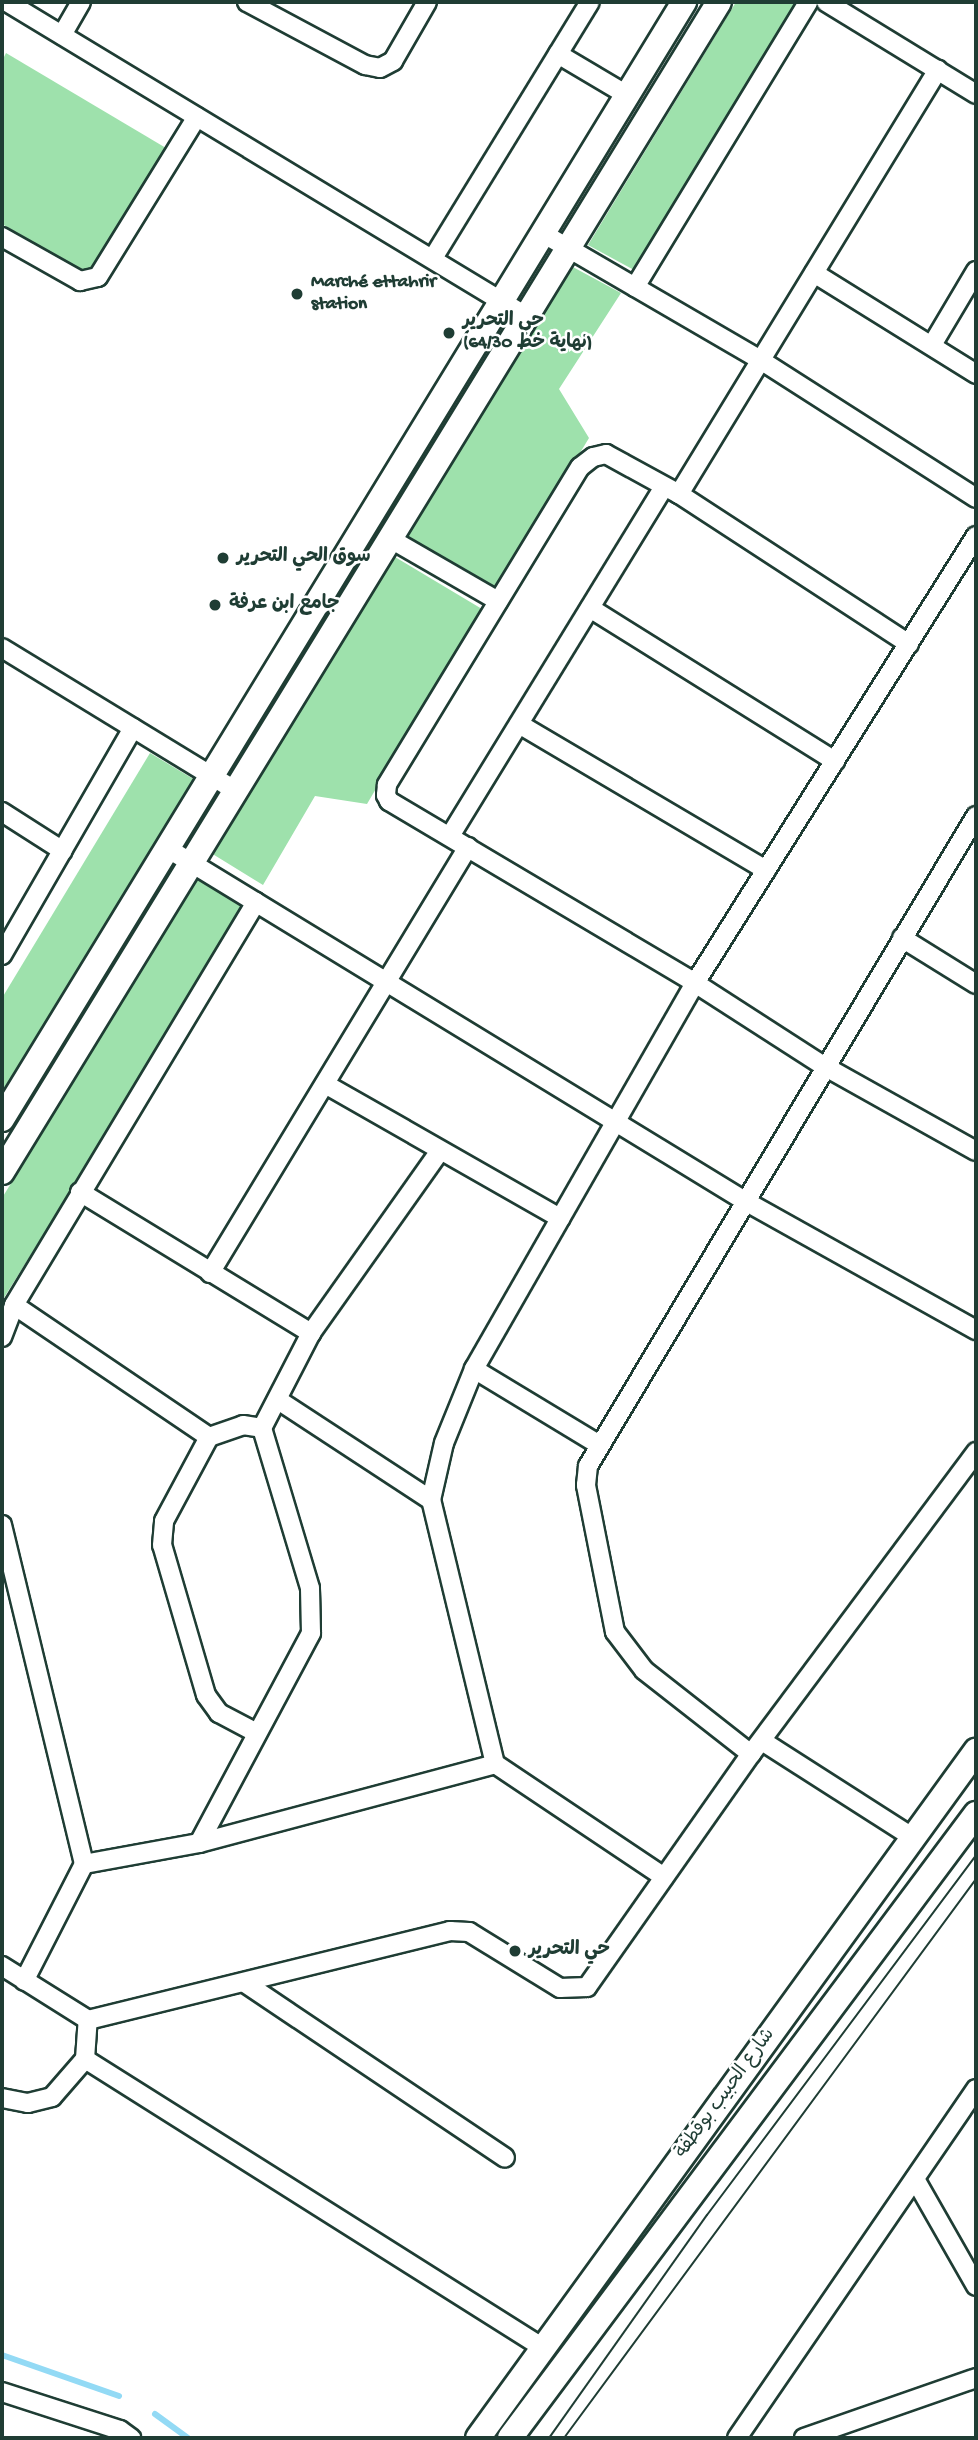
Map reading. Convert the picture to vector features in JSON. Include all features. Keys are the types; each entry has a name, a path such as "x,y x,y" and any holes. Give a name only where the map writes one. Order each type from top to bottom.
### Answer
{"street":[{"path":"7,2 524,315"},
{"path":"62,35 82,2"},
{"path":"247,2 365,65 380,68 393,61 427,2"},
{"path":"433,258 590,2"},
{"path":"2,1119 684,2"},
{"path":"2,1172 524,315 569,247 719,2"},
{"path":"635,288 808,2"},
{"path":"826,2 976,94"},
{"path":"558,54 627,95"},
{"path":"450,836 590,608 762,360 938,70"},
{"path":"2,237 80,281 98,277 197,117"},
{"path":"544,234 762,360 976,498"},
{"path":"932,345 976,271"},
{"path":"814,273 976,374"},
{"path":"909,644 672,491 606,454 593,457 580,467 387,785 390,801 695,983 824,1066 976,1151"},
{"path":"664,1877 495,1764 431,1500 444,1443 474,1369 695,983 976,536"},
{"path":"389,538 498,601"},
{"path":"590,608 835,761"},
{"path":"2,648 236,791"},
{"path":"519,724 766,870"},
{"path":"2,956 133,728"},
{"path":"2,812 63,851"},
{"path":"912,1837 757,1748 643,1671 615,1632 586,1485 588,1466 598,1444 976,816"},
{"path":"210,1273 468,847"},
{"path":"167,848 745,1200 976,1330"},
{"path":"2,1337 13,1305 256,902"},
{"path":"902,938 976,984"},
{"path":"325,1084 439,1152 560,1218"},
{"path":"199,1843 255,1732 311,1633 314,1609 262,1428 311,1333 439,1152"},
{"path":"80,1192 311,1333"},
{"path":"13,1305 209,1437"},
{"path":"474,1369 598,1444"},
{"path":"278,1400 431,1500"},
{"path":"255,1732 219,1713 206,1695 162,1545 164,1521 209,1437 243,1425 262,1428"},
{"path":"2,1966 88,2021 450,1931 469,1932 561,1988 575,1991 587,1987 757,1748 976,1452"},
{"path":"2,1525 84,1864 23,1981"},
{"name":"شارع الحبيب بوقطفة","path":"478,2438 976,1751"},
{"path":"84,1864 199,1843 495,1764"},
{"name":"شارع الحبيب بوقطفة","path":"510,2438 976,1815"},
{"path":"245,1983 505,2158"},
{"path":"2,2098 44,2102 85,2059 88,2021"},
{"path":"85,2059 545,2349"},
{"path":"737,2438 976,2089"},
{"path":"915,2179 976,2286"},
{"path":"804,2438 976,2378"},
{"path":"2,2392 120,2430 131,2438"}],"green space":[{"path":"736,2 801,2 634,270 588,245"},
{"path":"6,53 166,148 91,276 2,224 2,61"},
{"path":"571,266 621,293 559,389 589,438 497,590 405,535"},
{"path":"395,557 482,609 367,804 315,796 263,885 211,853"},
{"path":"150,753 195,780 2,1101 2,998"},
{"path":"199,877 249,904 2,1301 2,1198"}],"waterway":[{"path":"2,2355 119,2396"},
{"path":"155,2414 188,2438"}],"tram line":[{"path":"549,2438 707,2215 976,1856"},
{"path":"564,2438 976,1879"}],"place":[{"name":"Marché ettahrir station","path":"297,294"},
{"name":"حي التحرير (نهاية خط 64/30)","path":"449,333"},
{"name":"سوق الحي التحرير","path":"223,558"},
{"name":"جامع ابن عرفة","path":"215,605"},
{"name":"حي التحرير","path":"515,1951"}]}
